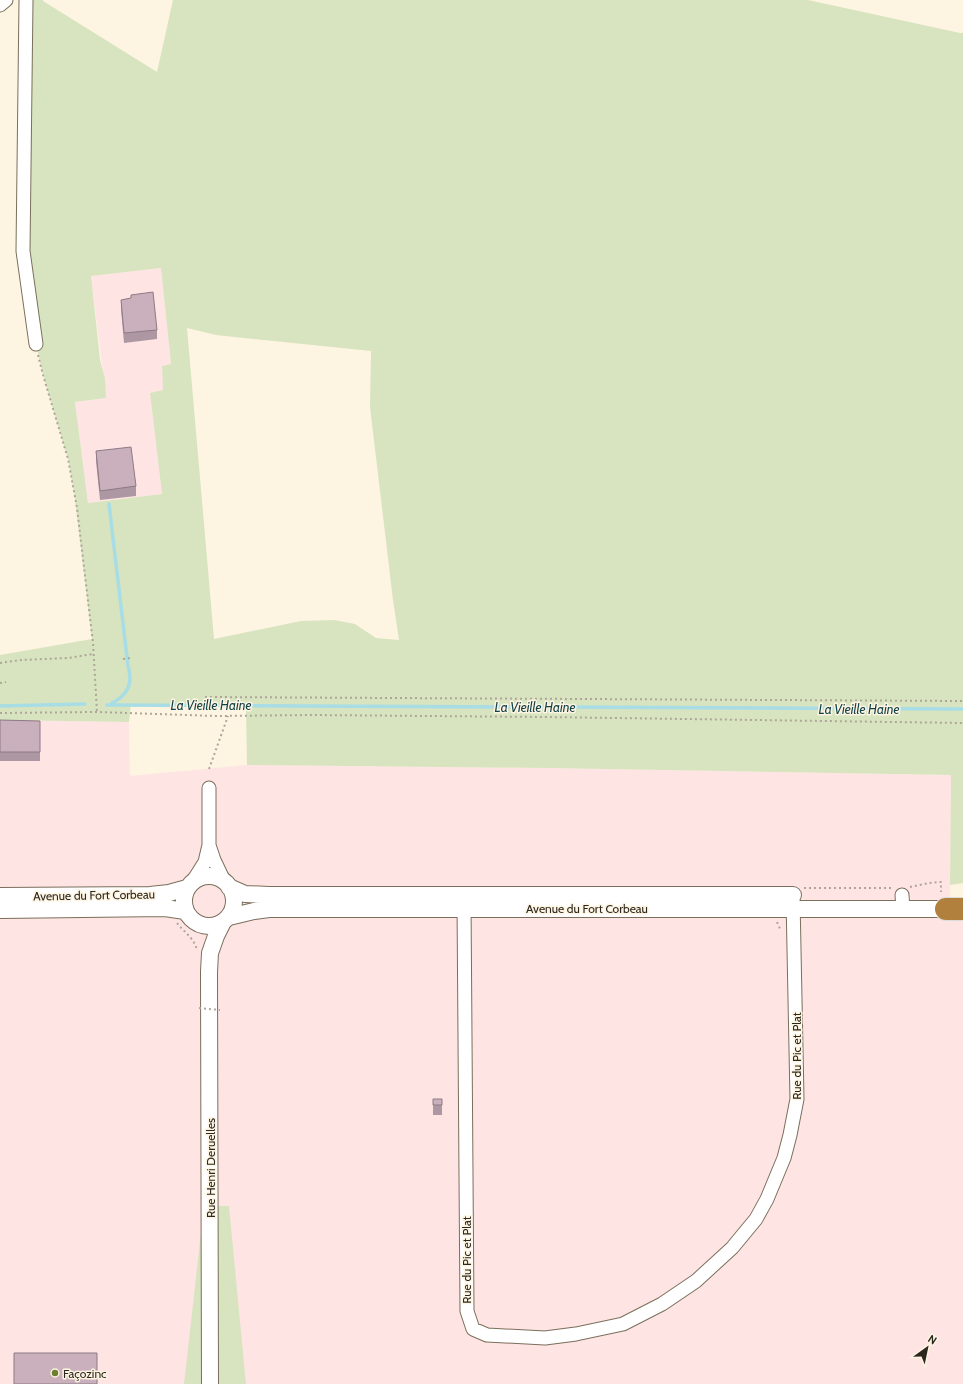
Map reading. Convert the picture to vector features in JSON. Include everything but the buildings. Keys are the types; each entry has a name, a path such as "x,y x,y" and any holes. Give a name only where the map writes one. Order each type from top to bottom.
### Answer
{"street":[{"path":"0,5 6,0"},
{"path":"26,0 23,251 36,344"},
{"path":"209,788 209,845 205,862 184,895 183,903 190,917 202,926 209,927 217,925 226,919 232,910 234,902 233,894 226,884 214,860 209,845"},
{"path":"190,884 200,878 208,876 226,884"},
{"name":"Avenue du Fort Corbeau","path":"0,896 150,895 169,893 190,884"},
{"name":"Avenue du Fort Corbeau","path":"226,884 245,894 464,902 902,902 954,909"},
{"name":"Avenue du Fort Corbeau","path":"226,919 254,911 269,909 464,902"},
{"name":"Rue du Pic et Plat","path":"464,902 467,1311 474,1328 487,1335 545,1338 576,1334 623,1324 662,1304 701,1276 732,1248 756,1219 767,1199 784,1158 797,1099 793,902"},
{"name":"Avenue du Fort Corbeau","path":"0,910 165,908 190,917"},
{"name":"Rue Henri Deruelles","path":"190,917 210,953"},
{"name":"Rue Henri Deruelles","path":"210,1384 210,953 216,936 226,919"}],"path":[{"path":"36,344 43,374 68,459 74,492 93,654 97,712"},
{"path":"0,664 21,660 68,658 93,654"},
{"path":"123,659 131,658"},
{"path":"0,683 6,682"},
{"path":"205,697 963,701"},
{"path":"0,713 97,712 228,716 462,716 963,723"},
{"path":"210,769 228,716"},
{"path":"199,1008 220,1010"}],"shaded area":[{"path":"161,268 171,364 162,366 164,390 150,393 162,494 88,503 75,402 106,398 91,276"},
{"path":"0,720 129,722 130,776 247,765 547,768 951,775 950,916 963,917 963,1384 0,1384"}],"green space":[{"path":"26,0 43,0 157,72 173,0 808,0 963,33 963,883 950,885 951,775 547,768 247,765 246,706 131,704 129,722 0,720 0,655 92,639 74,492 68,459 43,375 36,344 23,251","holes":["161,268 171,364 162,366 163,390 150,393 162,494 88,503 75,402 106,398 105,379 100,360 91,276","187,328 216,335 371,351 370,407 399,640 376,638 355,624 334,620 301,621 214,639"]},
{"path":"204,1206 229,1206 246,1384 184,1384"}],"waterway":[{"path":"109,504 130,677 128,688 122,696 112,703"},
{"name":"La Vieille Haine","path":"0,706 85,704"},
{"name":"La Vieille Haine","path":"107,705 963,709"}],"place":[{"name":"Façozinc","path":"55,1373"}]}
